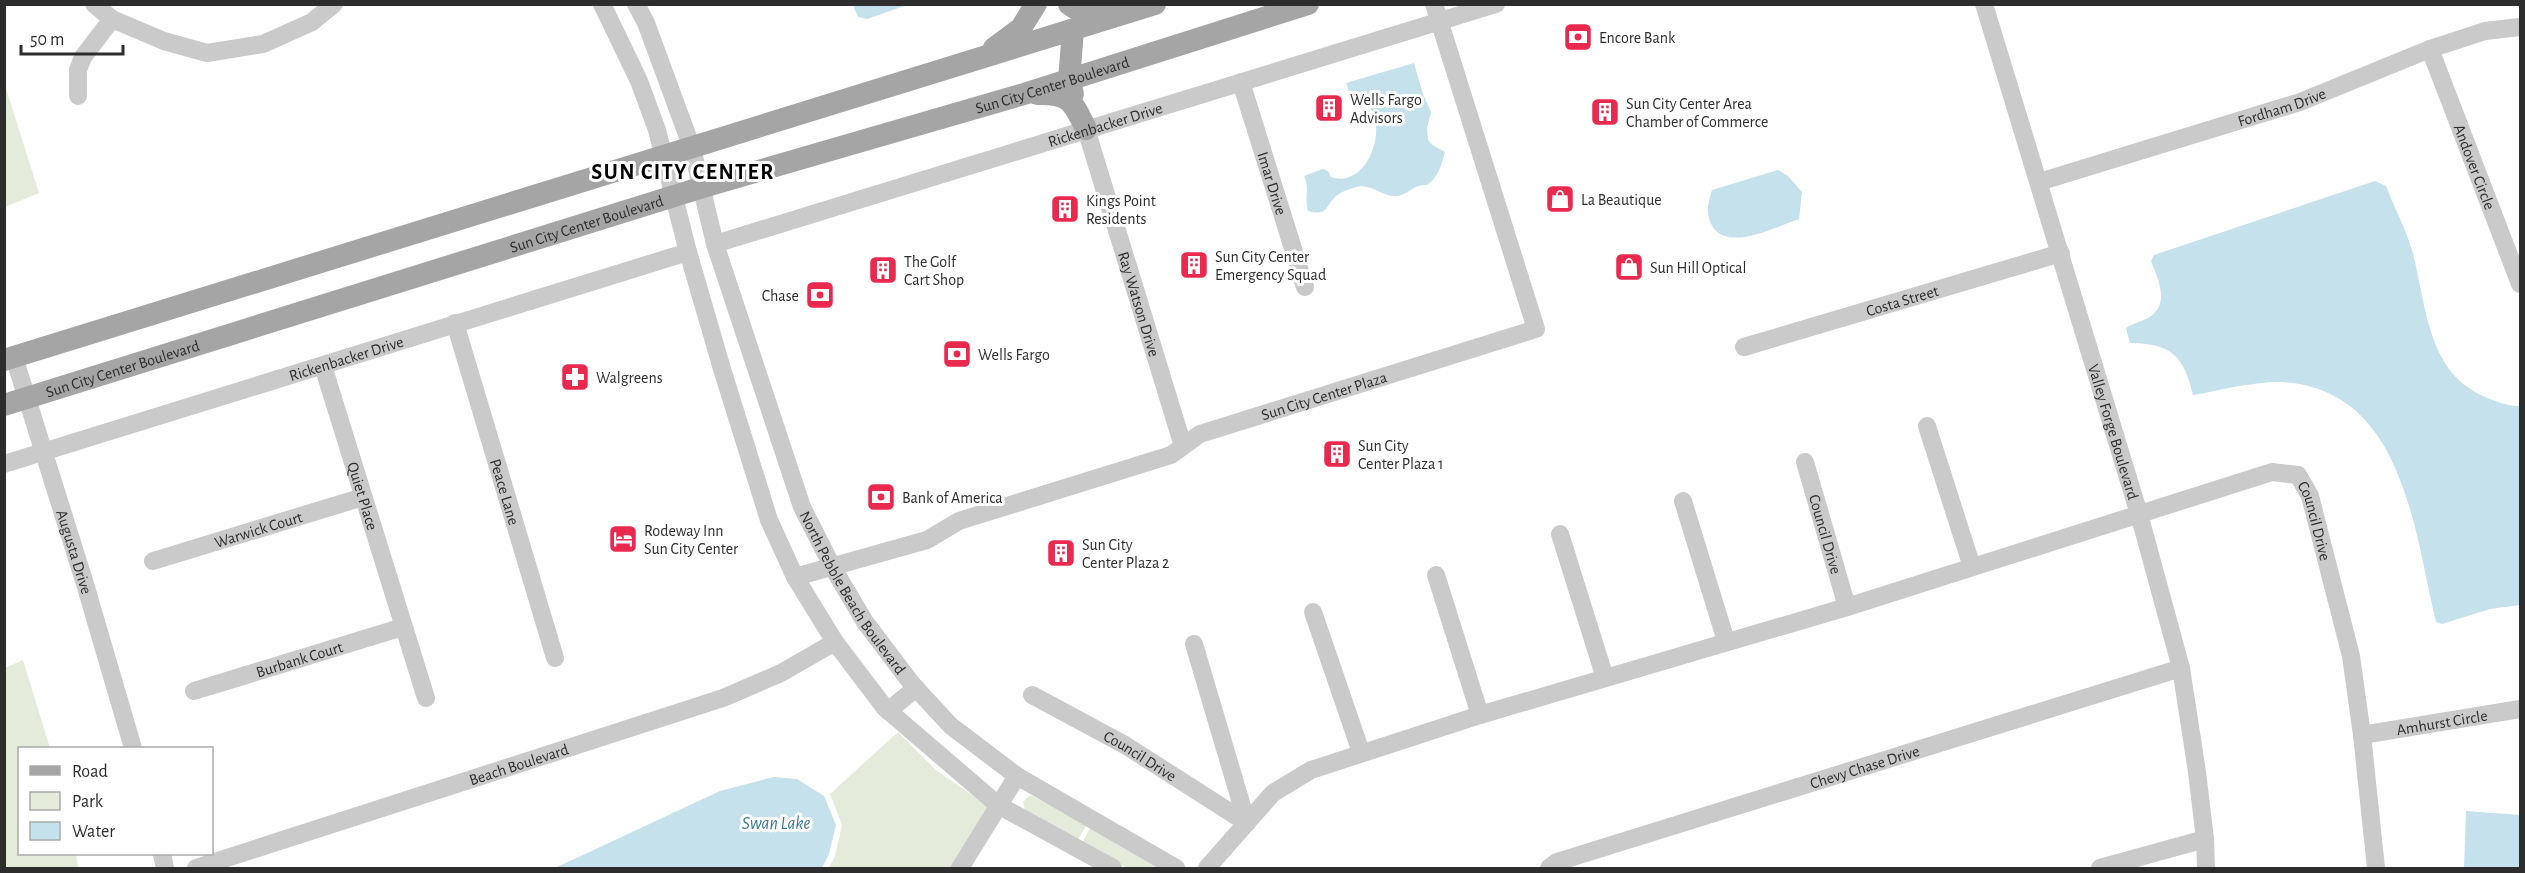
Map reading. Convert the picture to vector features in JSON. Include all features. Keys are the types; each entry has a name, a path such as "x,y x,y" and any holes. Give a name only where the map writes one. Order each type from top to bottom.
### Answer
{"main road":[{"path":"965,63 1009,39 1025,23 1035,4"},
{"path":"1069,4 1080,12 1088,13 1123,4"},
{"path":"9,359 1155,4"},
{"name":"Sun City Center Boulevard","path":"15,402 703,187 1024,94 1308,4"},
{"path":"1073,30 1069,80 1076,108 1086,129"},
{"path":"1086,129 1084,108 1087,95 1104,69"},
{"path":"1024,94 1063,95 1076,108"}],"street":[{"path":"94,4 112,19 164,41 207,53 263,44 312,22 334,4"},
{"path":"602,4 639,81 657,130 688,252 769,520 795,577 835,642 888,711 998,805 1113,868"},
{"name":"North Pebble Beach Boulevard","path":"636,4 646,23 692,148 715,244 802,507 833,568 865,622 916,688 951,726 1017,776 1176,868"},
{"name":"Rickenbacker Drive","path":"715,244 1241,82 1436,13 1496,4"},
{"name":"Valley Forge Boulevard","path":"1984,4 2139,514 2181,668 2205,839 2206,868"},
{"name":"Sun City Center Plaza","path":"795,577 927,540 960,521 1171,454 1200,434 1536,329 1436,13"},
{"path":"78,96 78,70 83,57 112,19"},
{"name":"Fordham Drive","path":"2039,182 2300,102 2430,50 2485,31 2520,27"},
{"name":"Andover Circle","path":"2430,50 2520,284"},
{"name":"Imar Drive","path":"1241,82 1305,286"},
{"name":"Ray Watson Drive","path":"1086,129 1183,446"},
{"name":"Rickenbacker Drive","path":"4,464 688,252"},
{"name":"Costa Street","path":"1744,347 2061,253"},
{"name":"Peace Lane","path":"455,323 555,658"},
{"name":"Augusta Drive","path":"9,359 15,402 42,453 85,584 133,747"},
{"name":"Quiet Place","path":"323,366 426,698"},
{"path":"1927,426 1972,567"},
{"name":"Council Drive","path":"1805,462 1847,607"},
{"name":"Council Drive","path":"1206,868 1273,793 1311,770 1480,715 1847,607 2272,472 2298,475 2310,496 2351,656 2376,868"},
{"name":"Warwick Court","path":"153,561 363,496"},
{"path":"1683,501 1726,641"},
{"path":"1560,534 1605,678"},
{"path":"1436,575 1480,715"},
{"path":"1314,612 1361,752"},
{"name":"Burbank Court","path":"194,692 403,627"},
{"name":"Beach Boulevard","path":"196,868 723,698 781,673 835,642"},
{"path":"1194,644 1247,823"},
{"name":"Chevy Chase Drive","path":"1549,868 1557,862 2181,668"},
{"path":"888,711 916,688"},
{"name":"Council Drive","path":"1032,695 1125,744 1247,823"},
{"name":"Amhurst Circle","path":"2362,735 2520,709"},
{"path":"960,868 1017,776"},
{"path":"2100,868 2205,839"}],"green space":[{"path":"4,82 39,193 5,207 4,207"},
{"path":"23,660 50,747 18,747 18,855 76,855 78,868 5,868 5,668"},
{"path":"898,732 937,771 988,806 951,868 829,868 835,856 842,825 830,794"},
{"path":"1030,795 1087,824 1078,840 1025,810 1023,802"},
{"path":"1091,826 1165,868 1127,868 1082,843"}],"water":[{"path":"853,5 907,5 867,19 858,17"},
{"path":"1414,63 1431,112 1427,128 1428,139 1431,144 1445,152 1434,178 1427,185 1418,186 1397,196 1359,186 1336,196 1322,212 1308,211 1307,185 1304,176 1323,169 1328,171 1331,177 1346,178 1359,171 1368,159 1374,144 1376,128 1373,113 1365,102 1351,97 1346,83"},
{"path":"1778,170 1788,176 1802,192 1799,219 1746,237 1721,235 1713,227 1708,213 1712,190"},
{"path":"2375,181 2386,186 2406,233 2431,332 2449,369 2463,383 2481,395 2500,403 2520,406 2520,605 2490,609 2442,624 2436,622 2410,508 2397,471 2379,437 2355,410 2323,391 2283,382 2249,384 2193,395 2185,370 2174,354 2156,346 2130,343 2126,328 2148,318 2155,312 2161,299 2161,291 2151,261 2154,255"},
{"name":"Swan Lake","path":"773,777 797,779 824,796 836,825 829,854 822,868 555,868 720,791"},
{"path":"2466,811 2520,815 2520,868 2464,868"}],"place":[{"name":"Encore Bank","path":"1578,37"},
{"name":"Wells Fargo Advisors","path":"1329,108"},
{"name":"Sun City Center Area Chamber of Commerce","path":"1605,112"},
{"name":"La Beautique","path":"1560,199"},
{"name":"Kings Point Residents","path":"1065,209"},
{"name":"Sun City Center Emergency Squad","path":"1194,265"},
{"name":"Sun Hill Optical","path":"1629,267"},
{"name":"The Golf Cart Shop","path":"883,270"},
{"name":"Chase","path":"820,295"},
{"name":"Wells Fargo","path":"957,354"},
{"name":"Walgreens","path":"575,377"},
{"name":"Sun City Center Plaza 1","path":"1337,454"},
{"name":"Bank of America","path":"881,497"},
{"name":"Rodeway Inn Sun City Center","path":"623,539"},
{"name":"Sun City Center Plaza 2","path":"1061,553"}],"district":[{"name":"SUN CITY CENTER","path":"683,171"}]}
